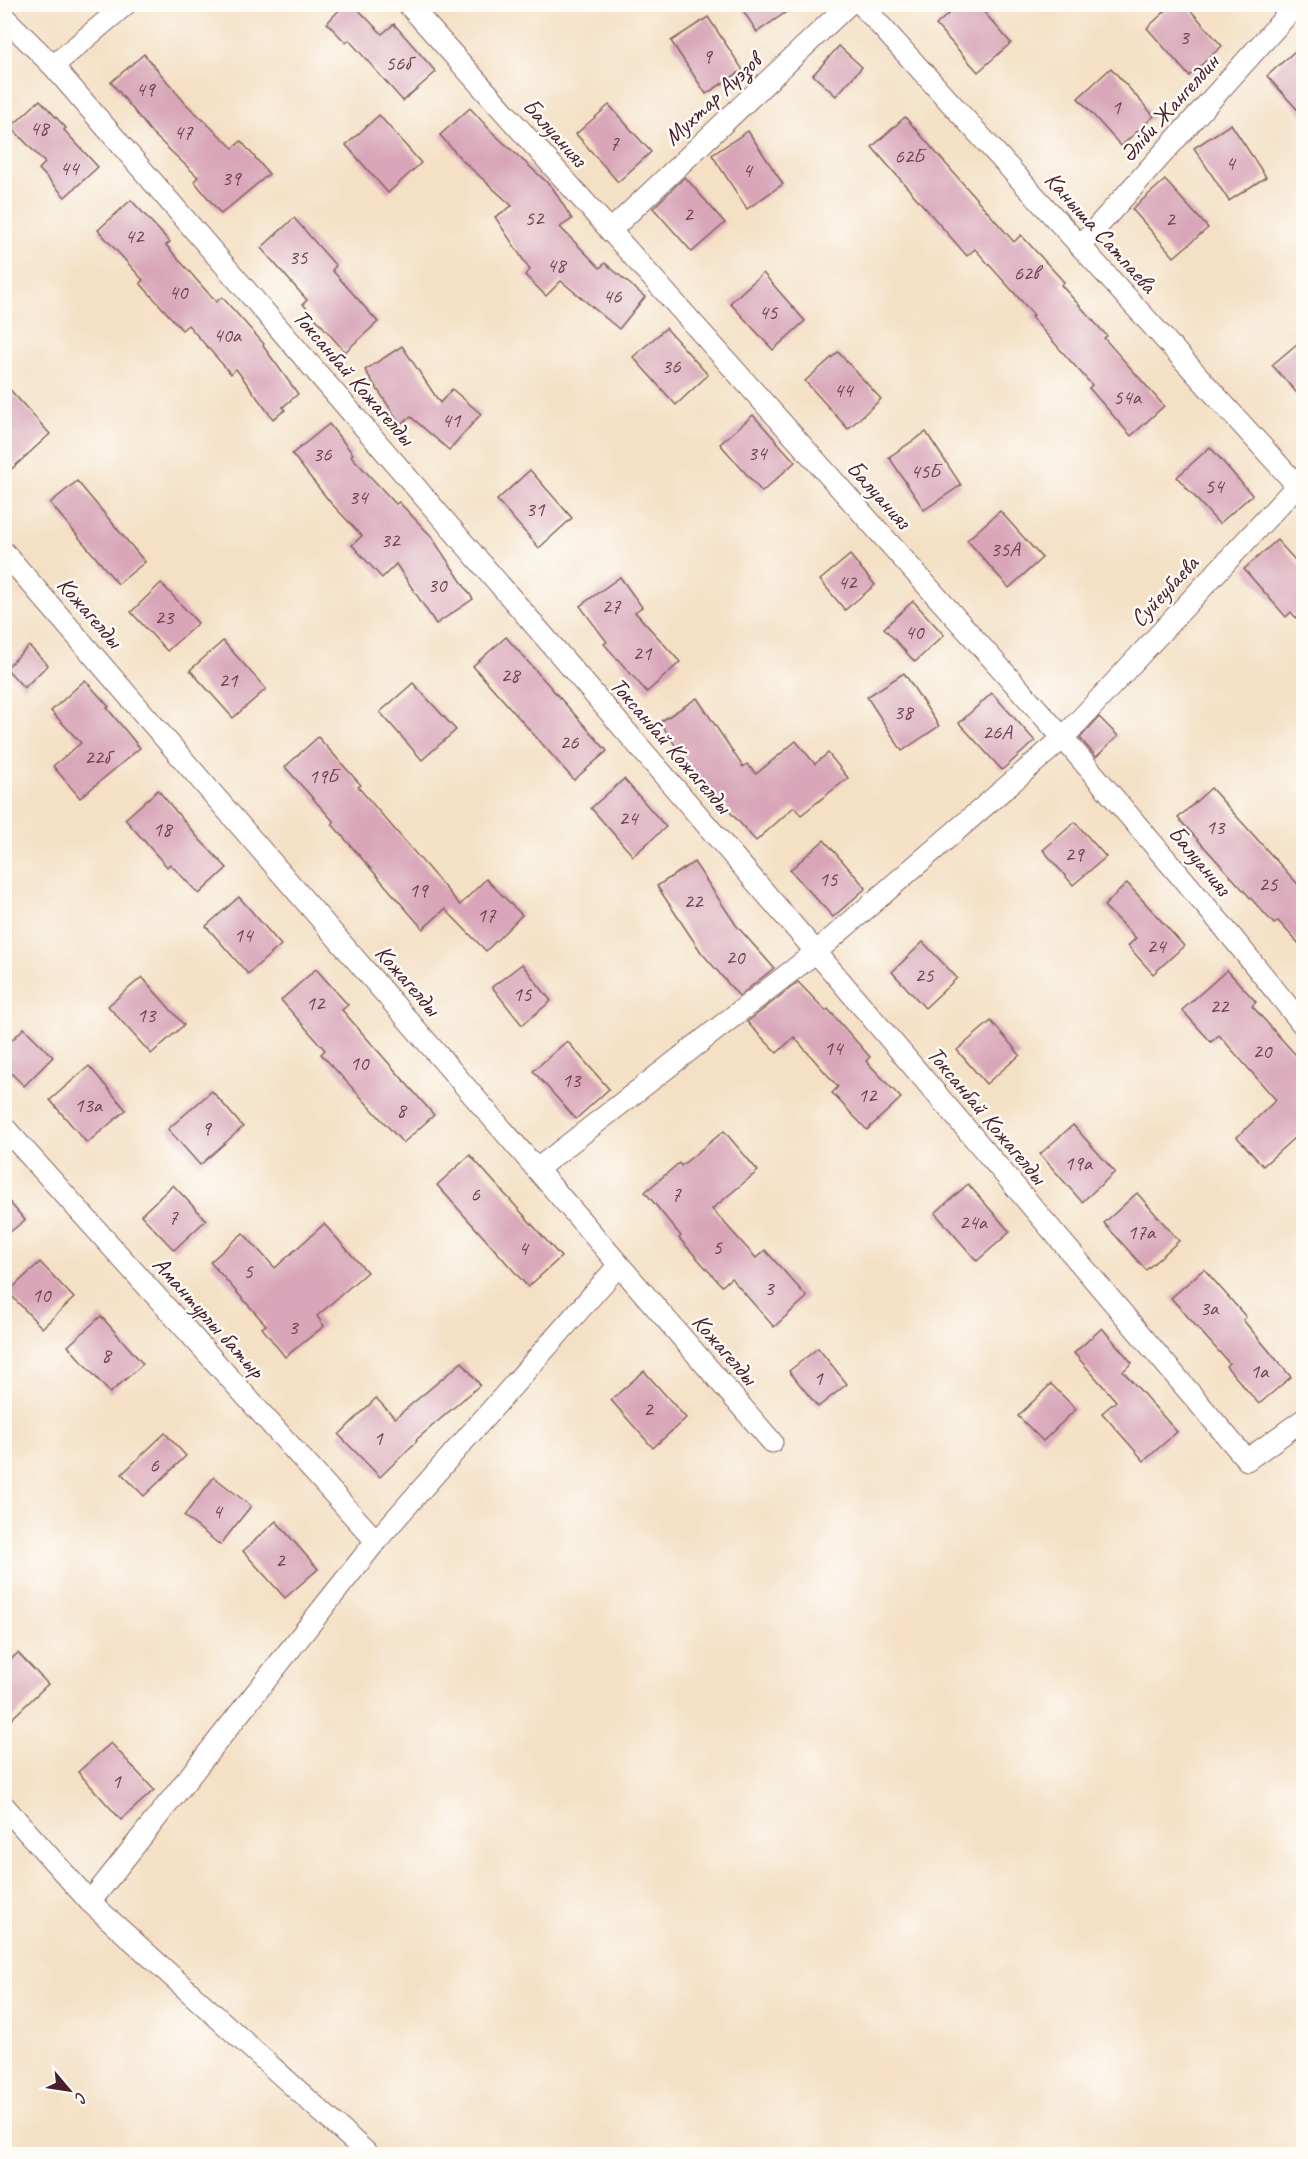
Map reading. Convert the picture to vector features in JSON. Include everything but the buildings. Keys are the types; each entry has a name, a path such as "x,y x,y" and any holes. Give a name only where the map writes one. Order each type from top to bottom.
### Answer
{"street":[{"path":"53,66 126,4"},
{"name":"Балуанияз","path":"408,4 1063,738 1304,1026"},
{"name":"Мухтар Ауэзов","path":"610,231 849,4"},
{"name":"Каныша Сатпаева","path":"861,4 1301,486"},
{"name":"Әліби Жангелдин","path":"1080,246 1297,4"},
{"name":"Токсанбай Кожагелды","path":"4,17 53,66 816,952 1247,1460 1304,1419"},
{"name":"Суйеубаева","path":"537,1169 816,952 1063,738 1301,486"},
{"name":"Кожагелды","path":"4,552 772,1442"},
{"name":"Амантурлы батыр","path":"4,1127 376,1541"},
{"path":"90,1902 376,1541 619,1265"},
{"path":"4,1806 90,1902 368,2154"}]}
